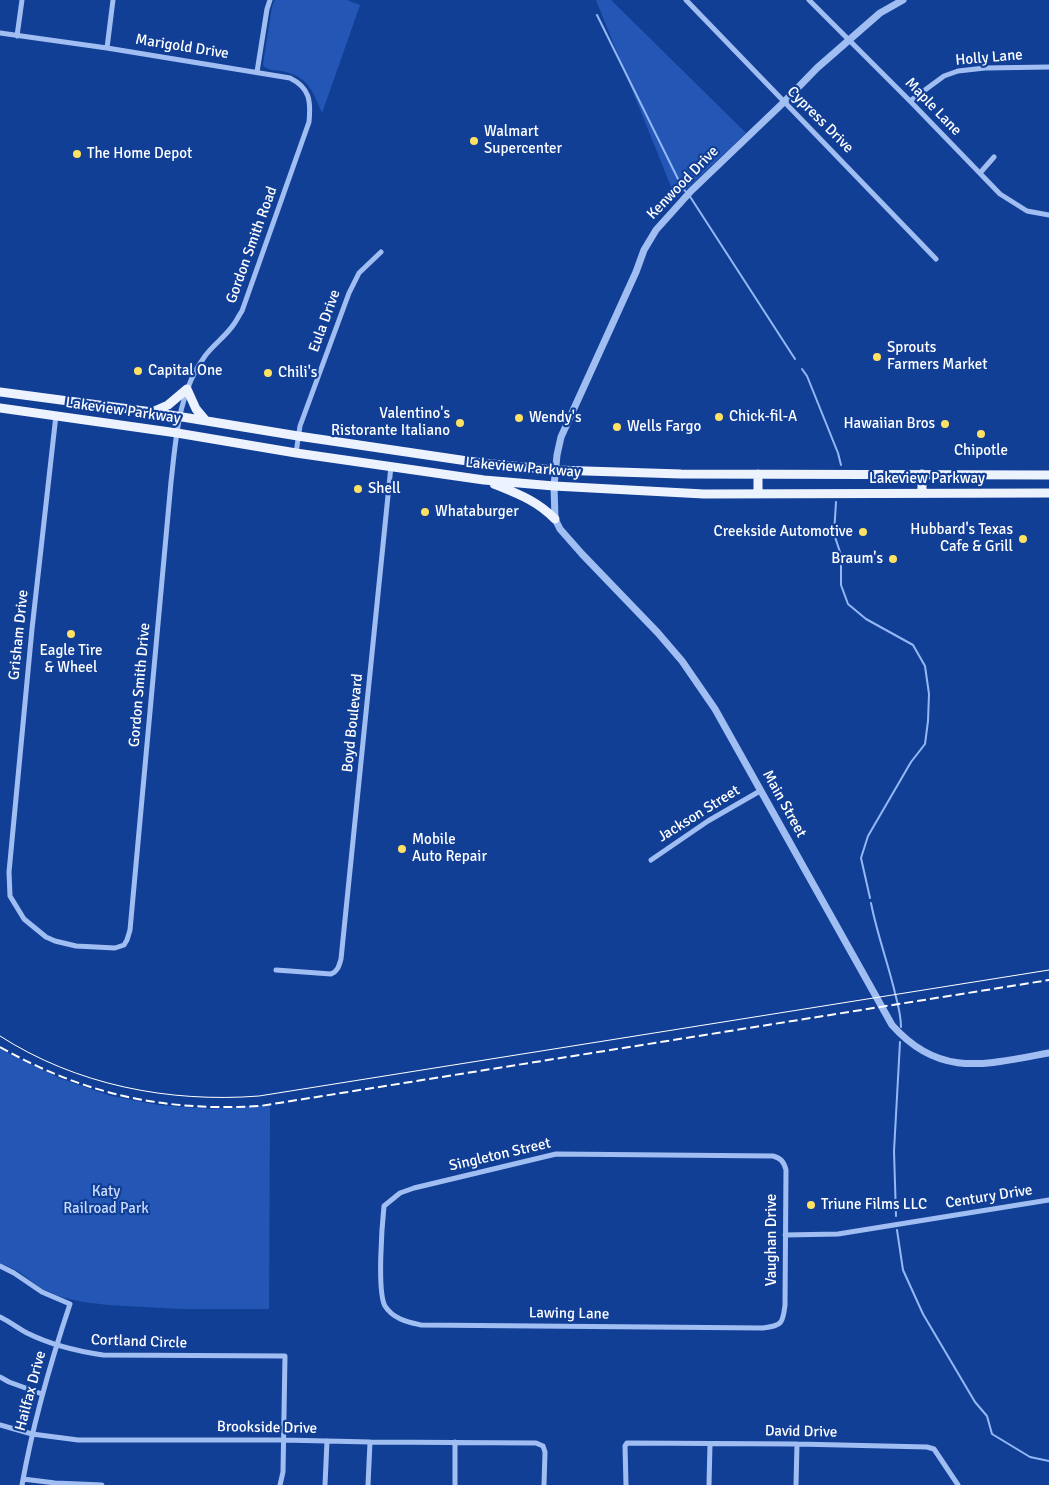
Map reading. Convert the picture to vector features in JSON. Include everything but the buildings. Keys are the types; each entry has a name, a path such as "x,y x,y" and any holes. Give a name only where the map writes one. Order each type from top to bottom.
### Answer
{"main road":[{"path":"152,412 168,405 187,389 191,402 207,421"},
{"name":"Lakeview Parkway","path":"0,392 180,416 298,436 481,463 555,470 637,473 1049,475"},
{"path":"56,415 58,400"},
{"name":"Lakeview Parkway","path":"0,408 484,480 554,486 696,494 1049,493"},
{"path":"386,449 391,466"},
{"path":"391,466 398,451"},
{"path":"758,474 758,494"},
{"path":"922,474 922,493"},
{"path":"484,480 532,500 555,519"}],"street":[{"path":"17,36 22,0"},
{"path":"107,48 113,0"},
{"path":"257,72 270,0"},
{"name":"Cypress Drive","path":"686,0 936,259"},
{"name":"Maple Lane","path":"809,0 1000,194 1027,211 1049,214"},
{"name":"Kenwood Drive","path":"555,470 560,437 636,272 644,250 656,230 703,179 817,68 880,13 903,0"},
{"name":"Marigold Drive","path":"0,33 107,48 290,78 298,82 306,90 310,107 309,122 303,139"},
{"name":"Holly Lane","path":"910,101 944,76 958,71 985,68 1049,67"},
{"name":"Gordon Smith Road","path":"177,433 187,389 192,377 205,356 234,324 242,311 303,139"},
{"path":"980,173 994,157"},
{"name":"Eula Drive","path":"296,452 298,436 349,293 359,273 382,252"},
{"name":"Grisham Drive","path":"56,415 32,629 8,882 10,896 24,919 38,932 55,941 76,946 115,948 124,945 127,940"},
{"name":"Gordon Smith Drive","path":"127,940 130,930 134,891 177,433"},
{"name":"Boyd Boulevard","path":"276,970 326,974 336,972 341,959 391,466"},
{"path":"555,470 555,519"},
{"name":"Main Street","path":"555,519 560,529 582,554 682,661 715,709 892,1025 912,1045 929,1055 938,1059 959,1063 995,1062 1049,1053"},
{"name":"Jackson Street","path":"651,860 708,821 760,791"},
{"name":"Singleton Street","path":"381,1290 384,1206 400,1193 414,1188 556,1154 773,1156"},
{"name":"Vaughan Drive","path":"773,1156 782,1160 786,1170 784,1315 781,1323 775,1327"},
{"name":"Century Drive","path":"785,1235 838,1234 1049,1200"},
{"name":"Hailfax Drive","path":"0,1266 42,1292 70,1304 42,1394 23,1482"},
{"name":"Lawing Lane","path":"381,1290 385,1306 397,1319 421,1325 620,1328 775,1327"},
{"name":"Cortland Circle","path":"0,1317 26,1332 56,1345 102,1356 285,1356 283,1440"},
{"path":"0,1377 42,1394"},
{"name":"Brookside Drive","path":"0,1425 32,1434 78,1440 536,1443 543,1446 545,1452 544,1485"},
{"path":"280,1485 283,1472 283,1440"},
{"path":"325,1485 328,1441"},
{"path":"368,1485 370,1442"},
{"path":"455,1442 455,1485"},
{"name":"David Drive","path":"626,1485 625,1446 627,1443 927,1447 934,1449 958,1485"},
{"path":"709,1485 710,1444"},
{"path":"796,1485 797,1444"},
{"path":"23,1482 102,1485"}],"green space":[{"path":"275,0 347,0 360,5 322,113 312,91 304,81 291,74 269,69 263,65 272,7"},
{"path":"596,0 611,0 746,133 676,199"},
{"name":"Katy Railroad Park","path":"0,1049 59,1078 111,1096 158,1105 210,1109 270,1105 269,1309 181,1309 84,1302 61,1297 42,1289 18,1271 0,1263"}],"waterway":[{"path":"597,15 686,192"},
{"path":"689,195 795,359"},
{"path":"802,369 807,376 841,465"},
{"path":"836,502 834,534 841,555 841,585 848,604 866,619 913,645 925,666 929,694 925,744 911,762 868,836 861,858 870,898"},
{"path":"871,903 898,1005 901,1027"},
{"path":"896,1216 894,1151 900,1042"},
{"path":"897,1230 903,1270 923,1314 975,1402 987,1416 992,1434 1030,1457 1049,1461"}],"tram line":[{"path":"0,1036 29,1053 60,1067 124,1087 191,1096 259,1096 1049,970"}],"railway":[{"path":"0,1047 62,1077 126,1096 191,1106 260,1106 1049,980"}],"place":[{"name":"Walmart Supercenter","path":"474,141"},
{"name":"The Home Depot","path":"77,154"},
{"name":"Sprouts Farmers Market","path":"877,357"},
{"name":"Capital One","path":"138,371"},
{"name":"Chili's","path":"268,373"},
{"name":"Chick-fil-A","path":"719,417"},
{"name":"Wendy's","path":"519,418"},
{"name":"Valentino's Ristorante Italiano","path":"460,423"},
{"name":"Hawaiian Bros","path":"945,424"},
{"name":"Wells Fargo","path":"617,427"},
{"name":"Chipotle","path":"981,434"},
{"name":"Shell","path":"358,489"},
{"name":"Whataburger","path":"425,512"},
{"name":"Creekside Automotive","path":"863,532"},
{"name":"Hubbard's Texas Cafe & Grill","path":"1023,539"},
{"name":"Braum's","path":"893,559"},
{"name":"Eagle Tire & Wheel","path":"71,634"},
{"name":"Mobile Auto Repair","path":"402,849"},
{"name":"Triune Films LLC","path":"811,1205"}]}
